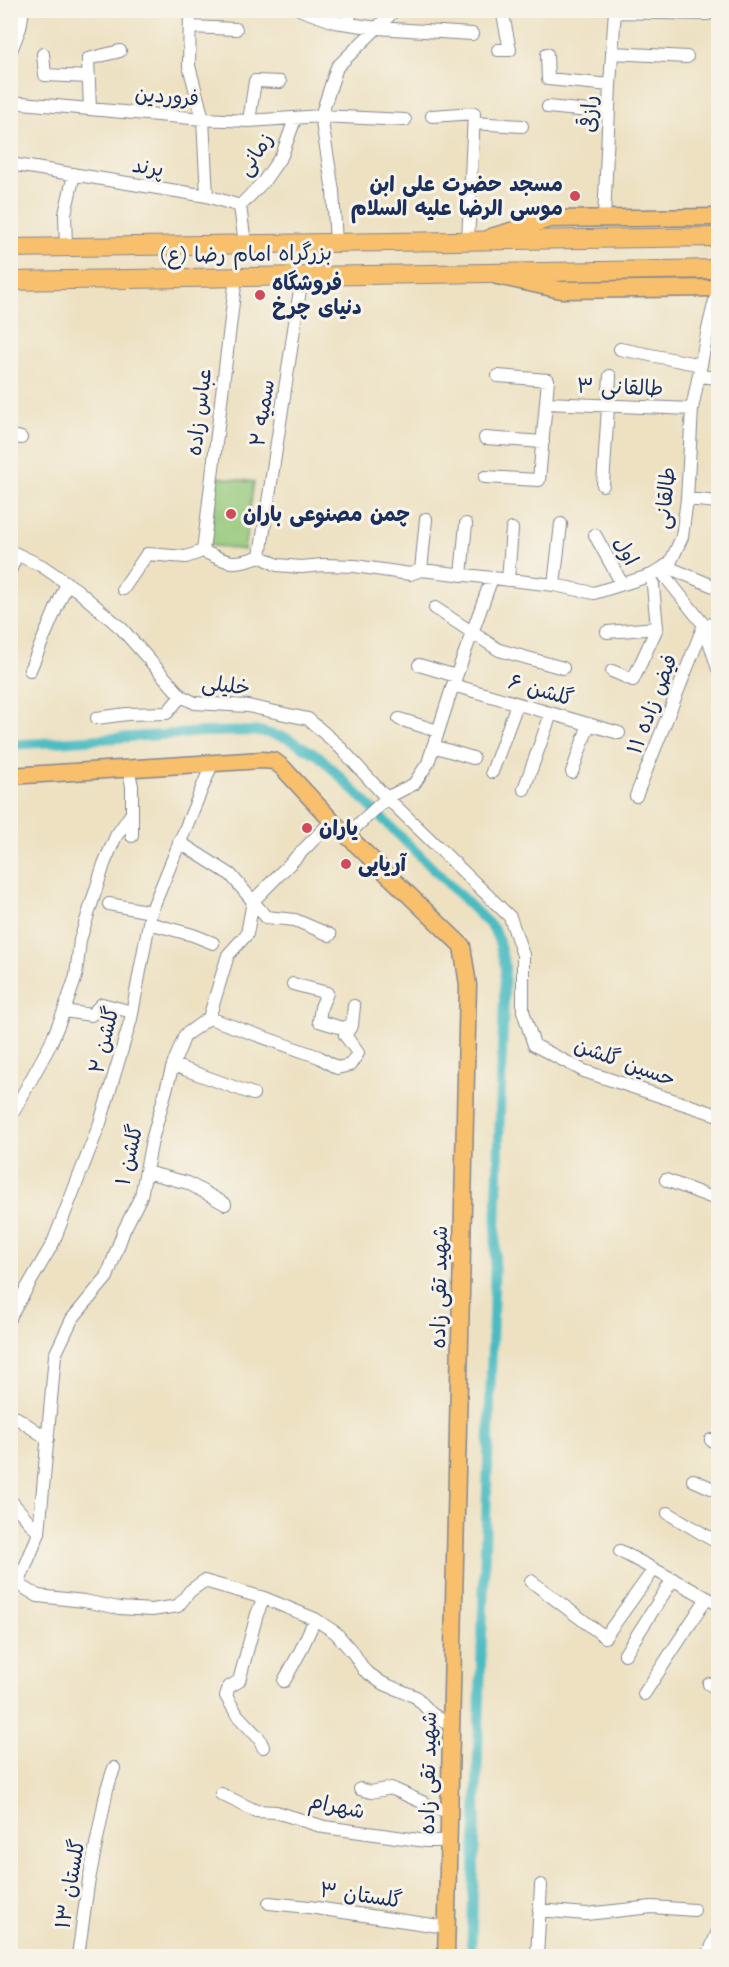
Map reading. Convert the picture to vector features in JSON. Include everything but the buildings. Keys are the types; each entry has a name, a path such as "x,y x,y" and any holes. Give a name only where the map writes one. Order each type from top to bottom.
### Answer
{"highway":[{"name":"بزرگراه امام رضا (ع)","path":"10,248 718,237"},
{"name":"بزرگراه امام رضا (ع)","path":"10,281 718,269"}],"main road":[{"name":"بزرگراه امام رضا (ع)","path":"474,241 550,219 718,217"},
{"name":"بزرگراه امام رضا (ع)","path":"481,273 561,290 718,288"},
{"name":"شهید تقی زاده","path":"10,776 262,759 274,761 332,821 462,946 468,985 446,1956"}],"street":[{"path":"10,53 20,28 23,10"},
{"name":"زمانی","path":"190,10 189,66 203,119 207,196"},
{"path":"300,10 335,22 377,28 472,34"},
{"path":"349,24 350,10"},
{"path":"336,243 333,191 321,116 337,67 395,10"},
{"path":"498,50 510,50 502,10"},
{"path":"615,11 708,14"},
{"name":"رازقی","path":"604,219 615,11"},
{"path":"190,27 236,29"},
{"path":"90,109 88,59 120,51"},
{"path":"613,53 687,57"},
{"path":"42,54 45,75 88,77"},
{"path":"547,54 548,79 610,85"},
{"path":"249,120 255,81 280,82"},
{"name":"فروردین","path":"11,103 203,119 296,119 321,116 405,120"},
{"path":"548,107 609,113"},
{"path":"432,116 474,113 474,241"},
{"name":"زمانی","path":"240,206 264,181 282,155 296,119"},
{"path":"474,123 522,126"},
{"name":"پرند","path":"10,164 207,196 240,206"},
{"path":"66,247 65,214 74,174"},
{"path":"240,206 245,244"},
{"name":"سمیه ۲","path":"260,556 302,276"},
{"name":"عباس زاده","path":"203,551 237,277"},
{"name":"طالقانی","path":"659,571 670,563 682,537 687,499 692,409 718,288"},
{"path":"620,349 700,370 718,378"},
{"path":"485,477 539,480 548,380 498,376"},
{"path":"603,485 610,376"},
{"name":"طالقانی ۳","path":"546,403 692,409"},
{"path":"485,438 543,442"},
{"path":"687,499 718,502"},
{"path":"421,570 426,519"},
{"path":"461,575 466,524"},
{"path":"554,585 561,524"},
{"path":"508,580 512,529"},
{"name":"اول","path":"595,535 622,585"},
{"path":"123,590 147,554 186,557 203,551 226,562 245,562 260,556 277,565 355,567 410,574 421,570 554,585 594,593 659,571 718,588"},
{"path":"10,572 14,553"},
{"name":"خلیلی","path":"14,553 42,566 67,583 122,629 181,696 195,703 248,706 308,719 338,745 388,797"},
{"path":"659,571 704,625 718,669"},
{"path":"612,671 633,680 657,628 659,571"},
{"path":"347,835 388,797 414,784 428,763 454,681 492,578"},
{"path":"30,670 67,583"},
{"path":"435,608 499,650 563,668"},
{"path":"704,625 718,624"},
{"name":"فیض زاده ۱۱","path":"636,796 704,625"},
{"path":"607,632 657,628"},
{"name":"گلشن ۶","path":"419,665 454,681 517,704 619,733"},
{"path":"98,718 127,714 167,713 181,696"},
{"path":"492,772 517,704"},
{"path":"524,789 551,714"},
{"path":"399,719 438,731"},
{"path":"572,772 589,724"},
{"path":"433,746 473,758"},
{"name":"گلشن ۲","path":"10,1317 52,1243 100,1123 132,1012 149,917 212,764"},
{"path":"128,768 132,786 132,836"},
{"name":"حسین گلشن","path":"388,797 510,917 523,955 523,1011 534,1045 584,1071 718,1115"},
{"path":"10,1118 50,1045 64,1011 76,976 80,940 104,864 116,836 132,813"},
{"path":"332,821 253,901 247,934 228,955 208,1018 319,1057 337,1068 350,1065 358,1053 345,1035 352,1025 354,1006"},
{"path":"179,842 231,875 266,917 295,920 330,935"},
{"path":"109,904 149,917 213,943"},
{"path":"293,984 327,993 321,1007 319,1021 342,1028 352,1025"},
{"path":"64,1011 91,1015 102,1004 132,1012"},
{"name":"گلشن ۱","path":"14,1586 39,1533 56,1355 72,1319 107,1277 124,1230 141,1196 173,1065 185,1035 208,1018"},
{"path":"173,1065 253,1094"},
{"path":"146,1172 188,1183 225,1204"},
{"path":"666,1180 718,1200"},
{"path":"10,1416 17,1418 48,1439"},
{"path":"693,1480 718,1491"},
{"path":"10,1500 39,1533"},
{"path":"668,1513 718,1544"},
{"path":"620,1551 718,1604"},
{"path":"531,1581 605,1637 654,1569"},
{"path":"625,1654 673,1580"},
{"path":"14,1586 38,1596 73,1599 119,1608 152,1610 178,1606 190,1591 204,1581 264,1598 315,1619 336,1633 364,1670 382,1683 416,1697 432,1714 451,1726"},
{"path":"262,1747 259,1738 238,1716 226,1696 229,1687 239,1681 257,1614 264,1598"},
{"path":"645,1694 707,1598"},
{"path":"284,1681 315,1619"},
{"name":"گلستان ۱۳","path":"78,1956 88,1885 107,1789 114,1768"},
{"path":"360,1789 371,1792 391,1788 449,1812"},
{"name":"شهرام","path":"220,1794 256,1811 276,1812 324,1827 448,1842"},
{"path":"537,1956 541,1885"},
{"name":"گلستان ۳","path":"269,1903 446,1927"},
{"path":"540,1910 586,1914 652,1907 694,1910"},
{"path":"708,1956 718,1931"}],"green space":[{"name":"چمن مصنوعی باران","path":"218,477 254,482 244,550 209,545"}],"waterway":[{"path":"10,745 206,732 259,731 287,738 319,756 493,928 499,942 505,967 471,1956"}],"place":[{"name":"مسجد حضرت علی ابن موسی الرضا علیه السلام","path":"575,196"},
{"name":"فروشگاه دنیای چرخ","path":"260,295"},
{"name":"چمن مصنوعی باران","path":"231,514"},
{"name":"یاران","path":"307,828"},
{"name":"آریایی","path":"346,864"}]}
